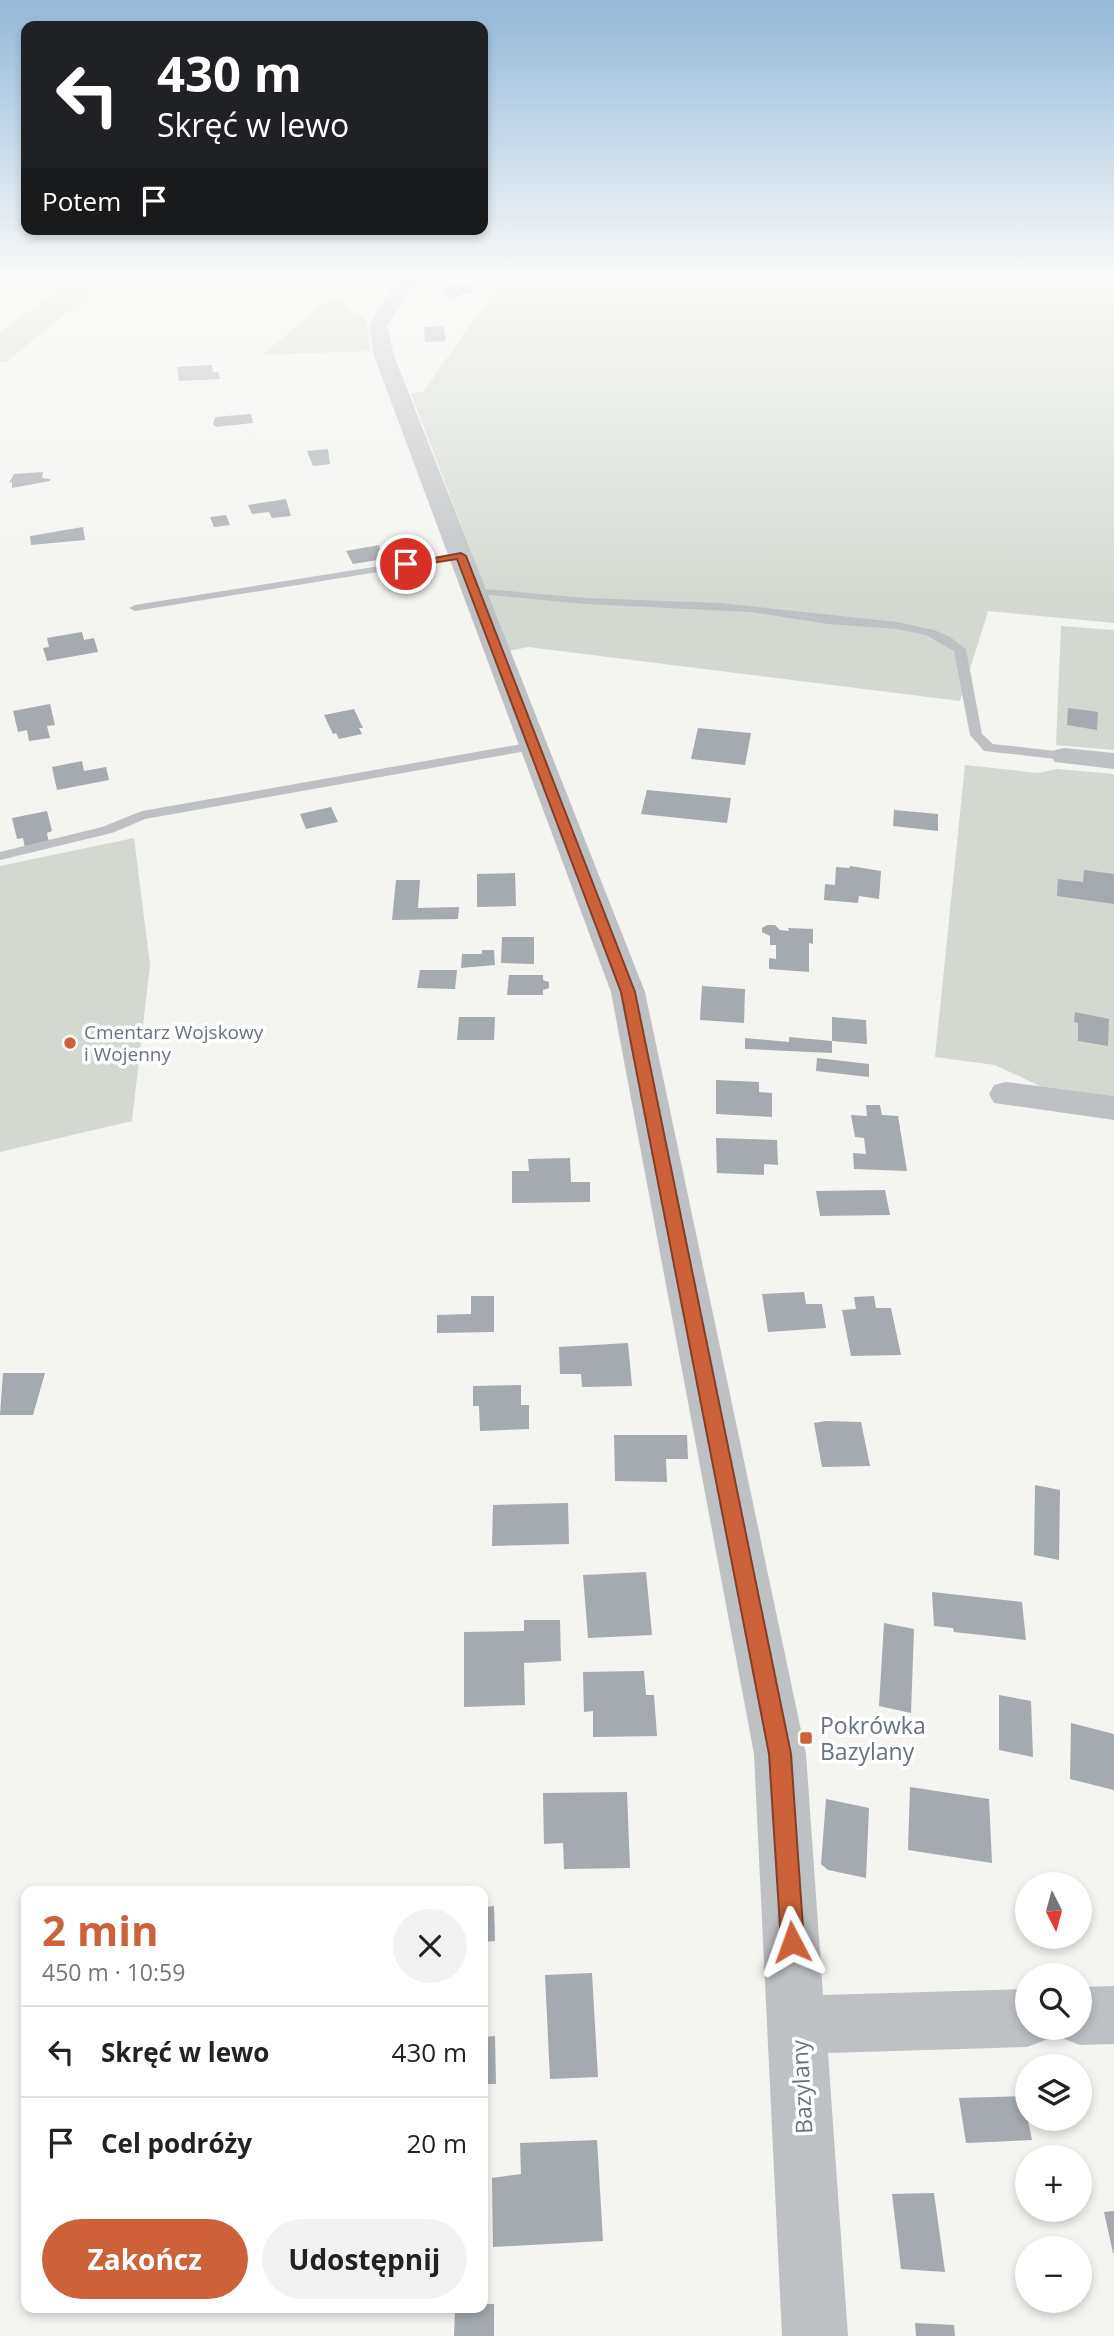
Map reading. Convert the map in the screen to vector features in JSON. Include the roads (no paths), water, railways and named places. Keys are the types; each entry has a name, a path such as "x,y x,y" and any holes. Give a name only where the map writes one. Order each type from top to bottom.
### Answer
{"street":[{"path":"395,385 628,992 780,1754 797,2025"},
{"path":"1065,756 1114,761"},
{"path":"1006,1094 1114,1108"},
{"path":"1092,2016 1114,2015"},
{"name":"Bazylany","path":"815,2336 797,2025 1015,2018"}],"lane":[{"path":"135,608 461,556"},
{"path":"474,591 503,589 584,601 741,608 829,620 907,626 946,637 960,649 976,735 989,748 1065,756"},
{"path":"0,856 107,830 142,815 533,746"}],"place":[{"name":"Cmentarz Wojskowy i Wojenny","path":"70,1043"},
{"name":"Pokrówka Bazylany","path":"806,1738"}]}
